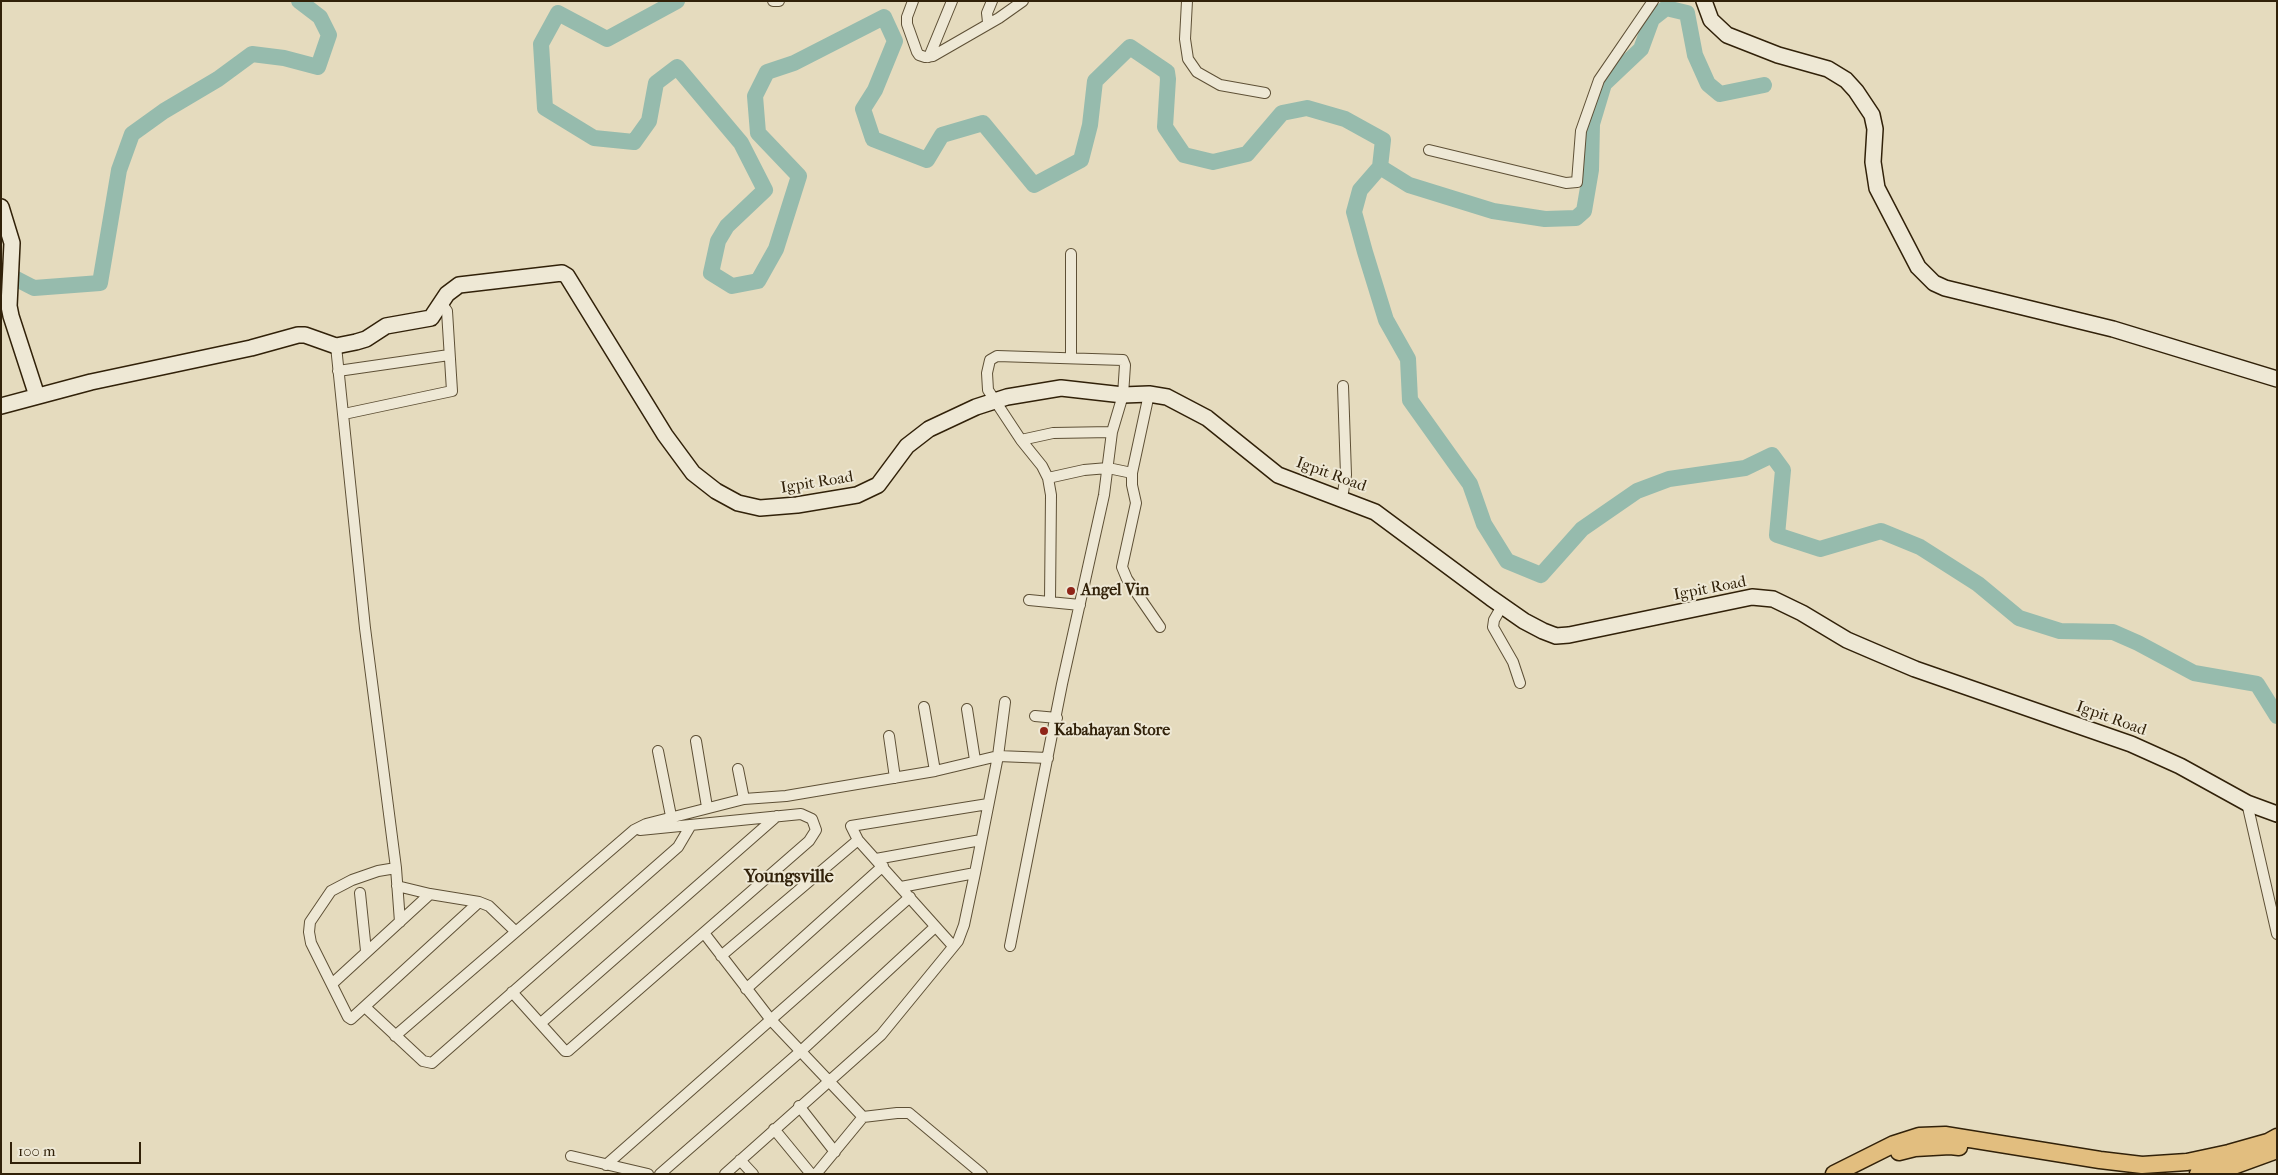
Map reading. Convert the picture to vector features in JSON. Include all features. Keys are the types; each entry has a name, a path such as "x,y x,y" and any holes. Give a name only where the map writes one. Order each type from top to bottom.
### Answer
{"main road":[{"path":"1834,1174 1894,1144 1919,1136 1945,1135 2100,1160 2142,1164 2187,1162 2229,1153 2268,1142 2277,1137"},
{"path":"1854,1174 1896,1153 1915,1148 1950,1146 2126,1174"},
{"path":"2198,1174 2225,1169 2277,1150"}],"street":[{"path":"773,1 780,1"},
{"path":"913,1 907,16 907,24 919,55 929,57 988,22 1000,18 1023,1"},
{"path":"929,57 952,1"},
{"path":"988,22 987,13 992,1"},
{"path":"1187,1 1184,39 1188,59 1197,72 1220,85 1265,93"},
{"path":"1429,150 1566,183 1577,182 1581,131 1599,80 1653,1"},
{"path":"1704,1 1711,20 1727,35 1778,55 1828,70 1846,80 1856,91 1872,115 1875,129 1872,162 1876,188 1918,267 1934,283 1945,288 2113,329 2277,379"},
{"path":"1,207 12,243 9,306 13,326 37,396"},
{"path":"1071,254 1071,358"},
{"name":"Igpit Road","path":"442,304 452,290 464,284 562,274 567,276 665,435 693,473 716,491 738,503 760,508 798,505 857,495 870,490 878,485 907,446 928,429 994,401 1061,388 1123,395 1150,394 1166,397 1207,418 1278,475 1364,506 1382,516 1502,606 1535,628 1556,636 1577,634 1752,597 1773,599 1856,644 1915,669 2131,744 2180,766 2247,803 2277,814"},
{"path":"1,406 91,382 251,348 298,335 306,335 336,346 366,339 386,326 431,318 442,304 447,311 452,391 344,414"},
{"path":"336,346 365,628 396,868 400,922"},
{"path":"338,371 449,355"},
{"path":"1010,946 1062,684 1104,495 1112,432 1123,395 1125,365 1122,360 994,357 990,360 986,385 994,401 1020,440 1042,466 1048,478 1050,496 1050,600"},
{"path":"1342,386 1346,475 1342,498"},
{"path":"1150,394 1132,474 1132,485 1136,502 1122,566 1128,579 1160,628"},
{"path":"1020,440 1053,433 1112,432"},
{"path":"1048,478 1084,470 1108,468 1132,474"},
{"path":"1029,600 1050,600 1080,605"},
{"path":"1502,606 1494,620 1493,627 1514,662 1520,683"},
{"path":"725,1174 891,1024 954,946 961,934 975,873 998,756 1005,702"},
{"path":"924,707 935,771"},
{"path":"967,709 975,760"},
{"path":"1035,716 1056,718"},
{"path":"889,736 894,778"},
{"path":"696,741 707,807"},
{"path":"658,751 671,816"},
{"path":"395,1036 634,830 646,824 671,816 744,799 786,796 894,778 935,771 998,756 1048,758"},
{"path":"738,769 744,799"},
{"path":"2247,803 2277,934"},
{"path":"954,946 858,840 851,829 853,824 988,804"},
{"path":"512,992 565,1051 568,1051 815,834 815,824 807,816 801,814 634,830"},
{"path":"541,1023 777,816"},
{"path":"365,1007 423,1061 432,1063 678,847 691,825"},
{"path":"721,956 858,840"},
{"path":"746,989 879,863 981,840"},
{"path":"396,868 378,871 352,880 331,891 310,922 308,932 311,943 333,983 348,1017 355,1018 479,902"},
{"path":"901,887 975,873"},
{"path":"397,886 430,894 479,902 489,906 515,931"},
{"path":"360,893 366,951"},
{"path":"333,983 430,894"},
{"path":"606,1165 910,897"},
{"path":"660,1174 801,1051 936,927"},
{"path":"704,933 771,1020 863,1117"},
{"path":"800,1106 834,1152"},
{"path":"816,1174 863,1117 897,1112 908,1113 982,1174"},
{"path":"774,1129 811,1174"},
{"path":"571,1156 648,1174"},
{"path":"740,1160 753,1174"}],"waterway":[{"path":"1,271 34,288 100,283 119,170 132,134 164,111 218,79 252,54 284,58 318,67 329,35 320,17 299,1"},
{"path":"677,1 607,39 558,13 541,44 545,108 594,138 634,142 649,121 656,83 677,67 741,143 765,190 727,226 718,241 711,273 732,286 758,281 776,249 799,176 758,133 755,96 767,72 794,63 884,17 895,41 875,90 863,109 873,139 927,160 942,135 983,123 1034,185 1081,160 1090,125 1095,81 1130,47 1167,72 1165,127 1184,155 1213,162 1247,154 1282,113 1307,108 1345,119 1383,140 1380,167 1360,190 1354,212 1365,252 1386,320 1408,359 1410,400 1470,484 1484,524 1507,561 1541,575 1582,529 1637,491 1669,479 1745,468 1772,455 1783,470 1777,535 1820,549 1881,531 1920,547 1978,584 2019,618 2060,631 2113,632 2194,673 2257,684 2277,716"},
{"path":"1380,167 1409,185 1493,211 1545,219 1576,218 1584,211 1591,170 1592,124 1604,84 1641,49 1652,19 1666,8 1687,13 1695,55 1708,84 1720,94 1764,85"}],"place":[{"name":"Angel Vin","path":"1071,591"},
{"name":"Kabahayan Store","path":"1044,731"}],"district":[{"name":"Youngsville","path":"789,878"}]}
